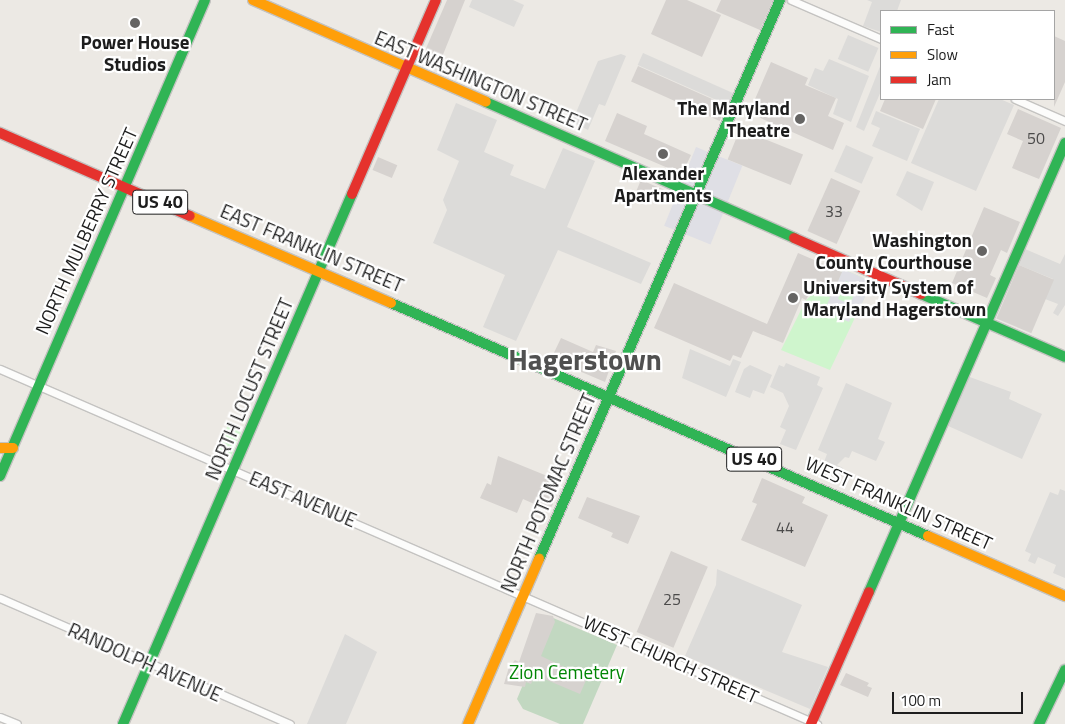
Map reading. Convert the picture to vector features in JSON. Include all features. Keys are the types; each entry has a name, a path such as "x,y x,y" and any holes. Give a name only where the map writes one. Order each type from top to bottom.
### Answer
{"main road":[{"name":"NORTH MULBERRY STREET","path":"0,476 205,0"},
{"name":"EAST WASHINGTON STREET","path":"253,0 1065,357"},
{"name":"NORTH LOCUST STREET","path":"123,724 436,0"},
{"name":"NORTH POTOMAC STREET","path":"468,724 694,193 780,0"},
{"name":"EAST FRANKLIN STREET","path":"0,133 609,396"},
{"path":"813,723 1065,144"},
{"name":"WEST FRANKLIN STREET","path":"609,396 1065,596"},
{"path":"0,448 12,448"},
{"path":"1039,724 1065,670"}],"street":[{"path":"792,0 880,39"},
{"path":"1017,100 1065,121"},
{"name":"EAST AVENUE","path":"0,369 524,594"},
{"name":"WEST CHURCH STREET","path":"524,594 813,723"},
{"name":"RANDOLPH AVENUE","path":"0,598 148,665 290,724"},
{"path":"0,717 17,724"}],"green space":[{"path":"843,269 872,282 830,370 781,350 806,300 814,293 830,297"},
{"path":"228,425 242,431 230,459 216,454"},
{"name":"Zion Cemetery","path":"551,617 617,645 583,724 560,724 523,709 517,699"}],"shaded area":[{"path":"472,0 513,0 524,5 514,27 469,7"},
{"path":"867,0 901,0 897,10 880,10 880,32 863,26 872,2"},
{"path":"848,35 878,48 868,72 838,59"},
{"path":"643,53 733,93 728,105 638,65"},
{"path":"621,54 626,56 605,106 599,104 588,130 572,122 598,61"},
{"path":"829,59 869,76 851,122 833,114 838,99 808,85 815,68 823,71"},
{"path":"880,67 880,93 864,131 856,127"},
{"path":"939,100 1002,100 1014,105 976,191 911,163"},
{"path":"456,103 497,120 484,152 514,165 510,175 545,189 563,148 595,161 567,227 651,263 641,284 558,250 516,341 483,327 505,275 433,243 447,210 443,200 459,161 437,150"},
{"path":"876,111 920,129 907,161 872,146 880,128 871,124"},
{"path":"846,145 873,157 862,184 834,171"},
{"path":"696,147 742,166 711,245 664,226"},
{"path":"907,171 934,182 922,211 896,195"},
{"path":"1025,249 1060,264 1065,254 1065,305 1058,316 1053,313 1058,304 1045,299 1053,279 1019,265"},
{"path":"843,269 872,282 857,314 853,313 849,322 824,311","holes":["846,281 857,287 850,304 838,299"]},
{"path":"690,349 730,366 733,359 741,362 726,397 682,378"},
{"path":"786,363 820,377 817,385 823,388 796,450 780,444 786,430 780,427 789,406 783,393 770,387 779,365 784,367"},
{"path":"750,365 772,375 764,394 753,390 750,398 735,392 744,369"},
{"path":"967,376 1011,392 1009,399 1042,414 1022,459 946,425"},
{"path":"846,383 892,403 878,439 885,442 876,461 852,451 849,458 845,457 837,465 843,468 839,477 811,467 815,458 824,462 827,454 818,450"},
{"path":"1060,489 1065,491 1065,578 1053,573 1056,565 1038,557 1035,564 1028,561 1031,554 1025,551 1050,492 1058,495"},
{"path":"717,569 802,605 782,652 828,667 810,709 685,656 716,585"},
{"path":"345,634 377,652 346,724 307,724"}],"building":[{"path":"447,0 465,0 438,67 421,60"},
{"path":"666,0 687,0 721,15 702,57 651,34"},
{"path":"721,0 773,0 760,30 716,11"},
{"path":"1055,36 1065,41 1065,82 1054,107"},
{"name":"The Maryland Theatre","path":"771,62 808,78 805,85 836,98 828,116 844,123 833,150 749,113"},
{"path":"638,66 727,105 720,121 631,82"},
{"path":"885,100 936,100 923,129 880,111"},
{"path":"1018,109 1061,128 1039,179 1012,168 1023,141 1007,134"},
{"path":"617,113 647,126 644,134 691,155 682,174 605,141"},
{"path":"740,129 803,154 791,185 728,160"},
{"path":"378,157 397,165 392,178 373,170"},
{"path":"831,178 860,191 837,244 807,231"},
{"path":"641,180 669,192 664,203 636,191"},
{"name":"Washington County Courthouse","path":"984,207 1020,222 1007,253 1001,250 990,275 996,278 987,298 952,283"},
{"path":"798,253 842,272 831,297 810,292 806,300 802,298 783,343 753,331 741,358 733,355 730,361 654,328 674,283 767,324"},
{"path":"1019,265 1054,280 1031,333 996,318"},
{"path":"561,338 593,352 596,345 616,351 605,382 551,359"},
{"path":"498,456 562,482 550,511 523,499 517,513 480,498 487,483 491,485"},
{"path":"762,478 805,497 802,503 828,515 805,567 741,540 757,504 752,502"},
{"path":"587,497 640,516 628,544 611,537 613,533 578,518"},
{"path":"671,551 708,567 673,648 637,632"},
{"path":"536,613 553,616 555,622 541,656 587,678 580,694 535,675 531,684 526,682 525,687 504,684 509,667 515,660 519,662"},
{"path":"846,673 869,683 867,686 872,688 868,697 840,685"}],"traffic: fast":[{"path":"0,476 205,0"},
{"path":"539,559 780,0"},
{"path":"486,102 794,238"},
{"path":"869,592 1065,143"},
{"path":"123,724 352,194"},
{"path":"921,294 1065,357"},
{"path":"391,303 928,536"},
{"path":"1039,724 1065,670"}],"traffic: slow":[{"path":"253,0 486,102"},
{"path":"190,216 391,303"},
{"path":"0,448 13,448"},
{"path":"928,536 1065,596"},
{"path":"468,724 539,559"}],"traffic: jam":[{"path":"352,194 436,0"},
{"path":"0,133 190,216"},
{"path":"794,238 921,294"},
{"path":"811,724 869,592"}],"place":[{"name":"Power House Studios","path":"135,23"},
{"name":"The Maryland Theatre","path":"800,119"},
{"name":"Alexander Apartments","path":"663,154"},
{"name":"Washington County Courthouse","path":"982,251"},
{"name":"University System of Maryland Hagerstown","path":"793,298"}],"district":[{"name":"Hagerstown","path":"585,360"}]}
